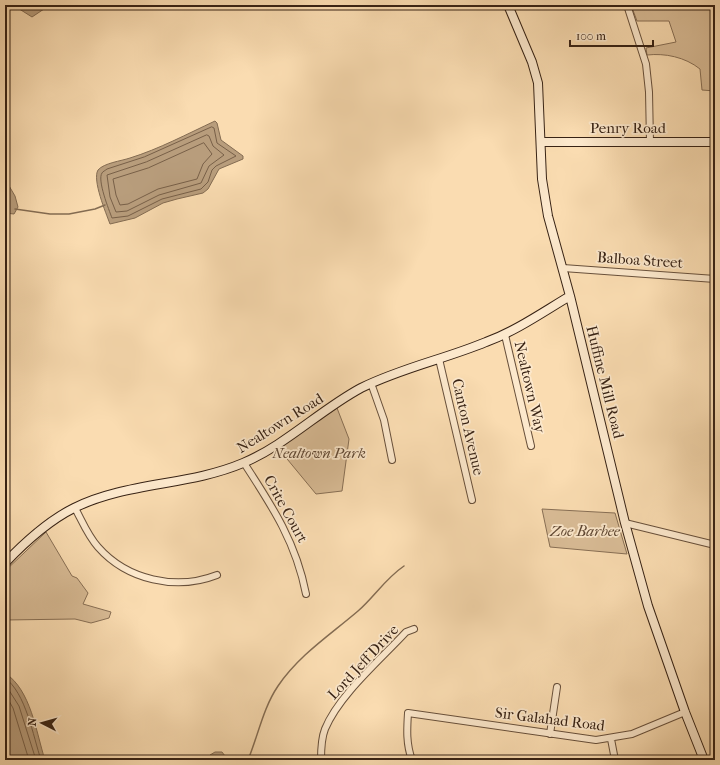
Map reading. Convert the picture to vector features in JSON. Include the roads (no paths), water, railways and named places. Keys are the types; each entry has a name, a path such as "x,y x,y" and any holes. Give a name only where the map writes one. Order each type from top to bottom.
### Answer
{"street":[{"name":"Huffine Mill Road","path":"508,5 532,62 538,83 542,179 547,209 570,296 625,522 648,606 685,712 704,760"},
{"path":"627,5 646,64 650,92 650,142"},
{"name":"Penry Road","path":"541,142 715,142"},
{"name":"Balboa Street","path":"563,268 715,279"},
{"name":"Nealtown Road","path":"5,563 43,528 75,508 105,496 205,476 244,463 371,383 505,335 570,296"},
{"name":"Nealtown Way","path":"505,335 531,446"},
{"name":"Canton Avenue","path":"440,359 472,500"},
{"path":"371,383 384,420 392,460"},
{"name":"Crite Court","path":"244,463 286,530 296,553 306,594"},
{"path":"75,508 98,547 112,561 129,572 160,581 189,582 217,575"},
{"path":"625,522 715,545"},
{"name":"Lord Jeff Drive","path":"321,760 321,744 324,731 336,709 406,632 414,630"},
{"path":"550,734 557,688"},
{"name":"Sir Galahad Road","path":"412,760 408,750 408,713 596,740 611,739 632,734 685,712"},
{"path":"611,739 615,760"}],"water":[{"path":"13,5 50,5 32,17"},
{"path":"215,121 217,123 221,140 243,156 243,159 219,169 208,189 203,193 163,203 135,218 110,224 98,189 98,170 108,164 152,150"},
{"path":"5,179 15,196 18,207 14,214 5,213"},
{"path":"5,673 14,680 27,701 45,760 5,760"},
{"path":"215,752 222,752 228,760 207,760 210,755"}],"waterway":[{"path":"15,209 50,214 69,214 95,209 105,205"},
{"path":"248,760 268,703 286,675 315,646 358,611 391,576 404,566"}],"park label":[{"name":"Nealtown Park","path":"319,453"},
{"name":"Zoe Barbee","path":"585,531"}]}
